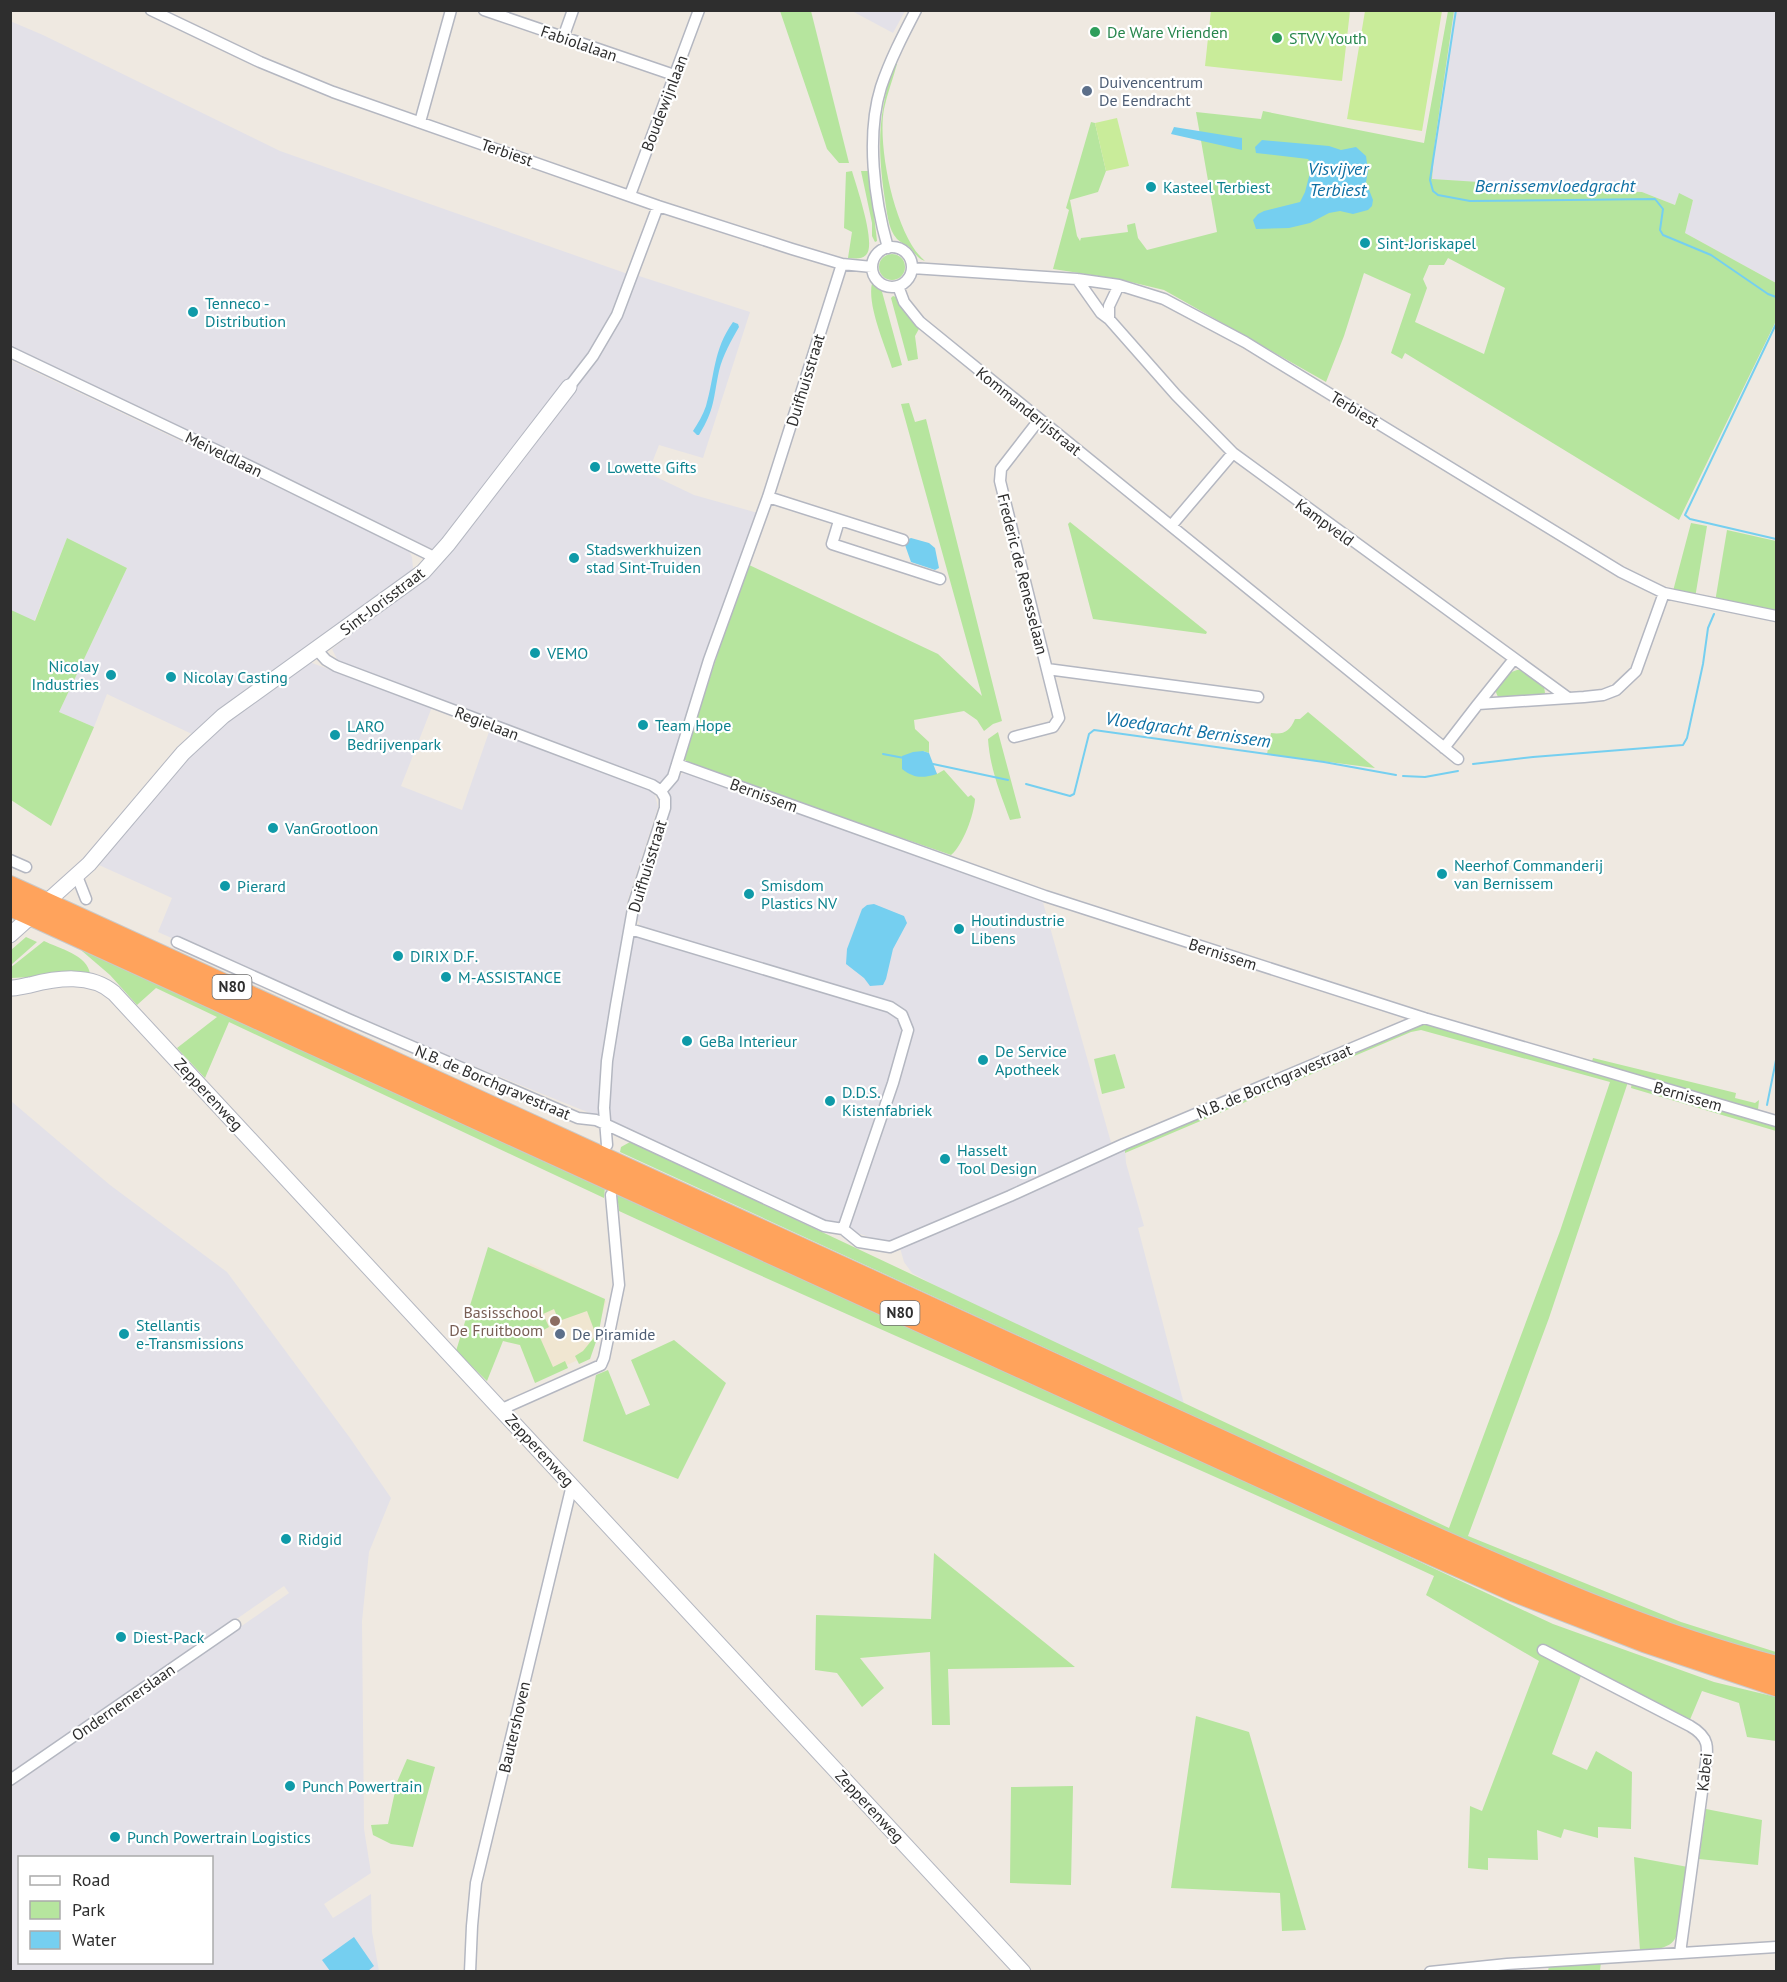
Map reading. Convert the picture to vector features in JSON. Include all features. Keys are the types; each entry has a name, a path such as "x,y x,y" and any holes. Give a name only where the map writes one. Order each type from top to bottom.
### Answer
{"highway":[{"name":"N80","path":"10,886 40,909 1402,1542 1515,1592 1644,1642 1776,1686"},
{"name":"N80","path":"10,906 40,909 1520,1574 1650,1628 1776,1666"}],"street":[{"name":"Terbiest","path":"151,10 317,87 658,206 842,264 872,267"},
{"path":"177,23 180,10"},
{"path":"420,122 451,10"},
{"name":"Fabiolalaan","path":"484,10 674,75"},
{"path":"564,38 573,10"},
{"name":"Boudewijnlaan","path":"630,195 699,10"},
{"path":"888,248 874,167 874,124 880,89 916,10"},
{"name":"Sint-Jorisstraat","path":"10,935 77,876 110,841 183,753 223,716 423,572 436,558 593,356 617,315 658,206"},
{"path":"894,247 909,256 912,268 906,281 898,286 892,287 880,283 872,267 876,255 888,248 894,247"},
{"name":"Duifhuisstraat","path":"607,1145 604,1108 606,1061 639,885 665,808 665,798 661,791 673,777 713,649 768,497 842,264"},
{"name":"Terbiest","path":"912,268 1077,279 1119,285 1164,299 1200,317 1620,572 1664,593 1776,616"},
{"name":"Kampveld","path":"1077,279 1101,313 1233,453 1567,697"},
{"path":"1109,319 1109,306 1119,285"},
{"name":"Kommanderijstraat","path":"898,286 904,302 920,322 1458,759"},
{"name":"Meiveldlaan","path":"10,352 436,558"},
{"name":"Frederic de Renesselaan","path":"1014,737 1049,729 1058,722 1058,714 999,474 1039,420"},
{"path":"1171,526 1233,453"},
{"path":"768,497 903,540"},
{"path":"839,521 832,544 940,579"},
{"path":"1478,704 1603,695 1616,690 1636,671 1664,593"},
{"name":"Regielaan","path":"317,650 326,660 336,666 652,785 661,791"},
{"path":"1444,748 1514,659"},
{"name":"Frederic de Renesselaan","path":"1047,669 1257,697"},
{"name":"Bernissem","path":"677,764 1045,896 1424,1018 1776,1121"},
{"path":"10,860 26,867"},
{"path":"77,876 86,900"},
{"path":"630,929 890,1008 902,1015 908,1030 893,1083 843,1229"},
{"name":"N.B. de Borchgravestraat","path":"177,942 578,1118 596,1120 824,1226 843,1229 859,1242 890,1247 1124,1144 1424,1018"},
{"name":"Zepperenweg","path":"10,988 85,979 100,982 114,993 1023,1971"},
{"name":"Zepperenweg","path":"10,981 32,984"},
{"path":"502,1409 601,1365 619,1285 610,1195"},
{"name":"Bautershoven","path":"470,1971 476,1883 572,1485"},
{"name":"Ondernemerslaan","path":"10,1780 235,1625"},
{"name":"Kabei","path":"1543,1650 1690,1726 1704,1737 1707,1753 1680,1953"},
{"path":"1430,1971 1488,1965 1776,1947"}],"shaded area":[{"path":"905,10 893,33 852,11"},
{"path":"1454,11 1776,11 1776,283 1685,233 1693,200 1679,194 1675,205 1642,192 1496,188 1495,184 1432,179 1435,141"},
{"path":"10,21 280,151 625,273 750,312 703,458 659,445 648,473 694,495 758,513 735,573 669,774 660,783 479,713 339,663 332,649 447,556 11,346"},
{"path":"10,360 408,549 412,557 413,568 410,576 309,649 312,663 432,707 401,786 462,810 490,729 654,791 658,807 627,902 623,934 873,997 641,927 637,918 640,901 670,805 669,791 684,771 1042,899 1114,1153 1125,1148 1126,1163 1144,1226 1138,1228 1184,1404 949,1293 912,1273 904,1262 900,1248 832,1224 612,1122 335,1010 158,932 172,898 99,865 157,792 201,743 192,734 107,694 94,727 59,712 127,568 67,538 34,622 11,610"},
{"path":"11,1101 110,1185 227,1272 350,1438 391,1498 369,1552 362,1621 364,1829 371,1873 324,1904 333,1918 371,1894 372,1932 379,1971 11,1971 11,1787 289,1593 284,1586 11,1776"},
{"name":"Basisschool De Fruitboom","path":"530,1263 606,1301 591,1354 534,1380 520,1345 503,1340"}],"green space":[{"name":"STVV Youth","path":"1211,10 1350,11 1342,81 1205,66"},
{"path":"780,11 811,11 849,163 839,163 827,149"},
{"path":"1365,11 1442,11 1422,131 1347,119"},
{"path":"1448,11 1454,11 1435,141 1432,179 1495,183 1496,188 1642,192 1675,205 1679,193 1693,200 1685,233 1776,283 1776,321 1679,520 1405,353 1402,359 1391,353 1411,294 1364,273 1344,336 1326,382 1164,290 1118,279 1053,269 1069,210 1066,208 1091,122 1095,123 1106,171 1098,192 1070,200 1077,236 1080,241 1081,238 1128,232 1127,225 1135,223 1138,238 1147,250 1217,232 1196,112 1261,119 1263,111 1424,143","holes":["1448,258 1505,288 1484,354 1415,322 1427,288 1423,279 1429,265 1444,265"]},
{"path":"894,64 897,64 884,109 883,145 886,167 897,212 905,232 914,249 925,261 897,239 886,210 880,131 885,99"},
{"path":"1117,118 1129,166 1106,171 1095,123"},
{"path":"852,171 865,214 869,240 869,249 862,258 848,258 852,232 844,228 846,172"},
{"path":"861,171 869,171 877,241 875,242 872,236 872,223"},
{"path":"892,254 901,258 905,267 901,276 892,280 883,276 879,267 883,258"},
{"path":"872,283 881,288 902,365 892,368 874,314"},
{"path":"893,296 920,327 915,336 918,359 908,361 891,298"},
{"path":"909,403 915,422 926,419 1002,721 984,731 977,720 964,711 914,720 915,729 929,742 929,753 923,751 937,774 944,770 968,797 971,795 975,799 967,829 960,844 951,855 690,765 684,757 747,564 938,654 982,696 901,404"},
{"path":"1070,522 1207,632 1206,634 1093,619 1068,524"},
{"path":"1691,523 1707,526 1695,598 1673,591"},
{"path":"1727,530 1776,541 1776,612 1715,602"},
{"path":"67,538 127,568 59,712 94,727 51,826 11,800 11,610 35,621"},
{"path":"1523,670 1544,686 1545,693 1543,695 1498,697 1495,690 1509,673"},
{"path":"1308,712 1375,768 1267,754 1271,733 1286,731 1295,719 1300,719"},
{"path":"998,732 1021,818 1010,820 993,770 988,739"},
{"path":"26,937 37,942 11,965 11,950"},
{"path":"44,941 78,957 88,967 90,974 11,978 10,968"},
{"path":"82,951 605,1187 604,1198 229,1022 205,1078 177,1048 217,1017 156,988 137,1005 110,975"},
{"path":"1427,1023 1628,1082 1549,1318 1468,1536 1681,1622 1776,1652 1776,1659 1698,1635 1608,1602 1490,1553 620,1152 621,1147 630,1142 659,1155 1449,1528 1560,1231 1610,1082 1421,1030 1411,1032 1125,1153 1125,1148"},
{"path":"1115,1054 1125,1088 1102,1094 1094,1059"},
{"path":"1593,1058 1736,1093 1735,1098 1755,1103 1759,1100 1758,1110 1591,1065"},
{"path":"1632,1082 1776,1124 1776,1131 1631,1088"},
{"path":"617,1194 1039,1384 1553,1624 1714,1682 1776,1697 1776,1741 1747,1737 1739,1703 1702,1691 1689,1722 1582,1673 1552,1754 1587,1770 1596,1751 1632,1772 1631,1829 1598,1827 1598,1838 1564,1829 1561,1838 1537,1830 1538,1860 1488,1858 1488,1870 1468,1868 1470,1806 1482,1811 1539,1661 1426,1595 1434,1576 619,1211"},
{"path":"488,1247 605,1299 598,1336 590,1359 579,1364 575,1356 583,1351 596,1335 587,1311 559,1321 554,1309 543,1314 549,1327 538,1333 553,1367 565,1361 568,1368 535,1383 520,1345 503,1341 487,1381 456,1351"},
{"path":"674,1340 726,1383 678,1479 583,1441 596,1375 608,1370 626,1415 650,1405 631,1360"},
{"path":"934,1553 1075,1667 948,1669 950,1725 932,1725 930,1652 860,1658 884,1688 862,1707 837,1673 815,1670 816,1615 931,1619"},
{"path":"1196,1716 1249,1732 1306,1930 1282,1931 1280,1893 1171,1888"},
{"path":"407,1759 435,1767 413,1847 391,1844 373,1835 371,1825 388,1824 397,1782"},
{"path":"1073,1786 1071,1885 1010,1883 1011,1787"},
{"path":"1706,1809 1762,1820 1758,1865 1699,1859"},
{"path":"1634,1857 1688,1867 1676,1937 1665,1947 1640,1951"},
{"path":"1601,1962 1600,1971 1548,1972 1549,1965"}],"water":[{"path":"1174,127 1242,138 1242,150 1171,134"},
{"name":"Visvijver Terbiest","path":"1262,140 1329,146 1341,150 1356,147 1366,156 1368,171 1366,182 1373,200 1372,206 1368,210 1353,214 1340,211 1329,213 1310,223 1289,228 1256,229 1253,220 1258,214 1300,202 1312,165 1308,159 1256,153 1255,147"},
{"path":"733,322 739,327 721,365 708,418 697,435 693,431 706,406 715,363 726,332"},
{"path":"911,538 929,543 935,548 939,568 935,570 911,562 905,545 906,540"},
{"path":"923,751 929,753 937,774 919,777 902,769 902,756"},
{"path":"874,904 904,916 907,923 893,949 883,985 870,986 864,978 846,964 847,949 862,909"},
{"path":"354,1937 374,1966 368,1971 330,1971 322,1960"}],"waterway":[{"name":"Bernissemvloedgracht","path":"1456,10 1430,180 1433,191 1438,195 1470,201 1655,199 1663,209 1660,230 1663,235 1711,255 1768,294 1776,297"},
{"path":"1776,324 1685,515 1690,519 1776,539"},
{"name":"Vloedgracht Bernissem","path":"1473,764 1683,745 1687,738 1703,664 1708,628 1714,614"},
{"name":"Vloedgracht Bernissem","path":"1026,784 1070,796 1074,794 1089,734 1094,730 1324,762 1396,775"},
{"name":"Vloedgracht Bernissem","path":"883,754 904,758"},
{"name":"Vloedgracht Bernissem","path":"933,764 1008,780"},
{"name":"Vloedgracht Bernissem","path":"1403,776 1425,777 1458,771"},
{"path":"1767,1105 1776,1060"}],"place":[{"name":"De Ware Vrienden","path":"1095,32"},
{"name":"STVV Youth","path":"1277,38"},
{"name":"Duivencentrum De Eendracht","path":"1087,91"},
{"name":"Kasteel Terbiest","path":"1151,187"},
{"name":"Sint-Joriskapel","path":"1365,243"},
{"name":"Tenneco - Distribution","path":"193,312"},
{"name":"Lowette Gifts","path":"595,467"},
{"name":"Stadswerkhuizen stad Sint-Truiden","path":"574,558"},
{"name":"VEMO","path":"535,653"},
{"name":"Nicolay Industries","path":"111,675"},
{"name":"Nicolay Casting","path":"171,677"},
{"name":"Team Hope","path":"643,725"},
{"name":"LARO Bedrijvenpark","path":"335,735"},
{"name":"VanGrootloon","path":"273,828"},
{"name":"Neerhof Commanderij van Bernissem","path":"1442,874"},
{"name":"Pierard","path":"225,886"},
{"name":"Smisdom Plastics NV","path":"749,894"},
{"name":"Houtindustrie Libens","path":"959,929"},
{"name":"DIRIX D.F.","path":"398,956"},
{"name":"M-ASSISTANCE","path":"446,977"},
{"name":"GeBa Interieur","path":"687,1041"},
{"name":"De Service Apotheek","path":"983,1060"},
{"name":"D.D.S. Kistenfabriek","path":"830,1101"},
{"name":"Hasselt Tool Design","path":"945,1159"},
{"name":"Basisschool De Fruitboom","path":"555,1321"},
{"name":"Stellantis e-Transmissions","path":"124,1334"},
{"name":"De Piramide","path":"560,1334"},
{"name":"Ridgid","path":"286,1539"},
{"name":"Diest-Pack","path":"121,1637"},
{"name":"Punch Powertrain","path":"290,1786"},
{"name":"Punch Powertrain Logistics","path":"115,1837"}]}
